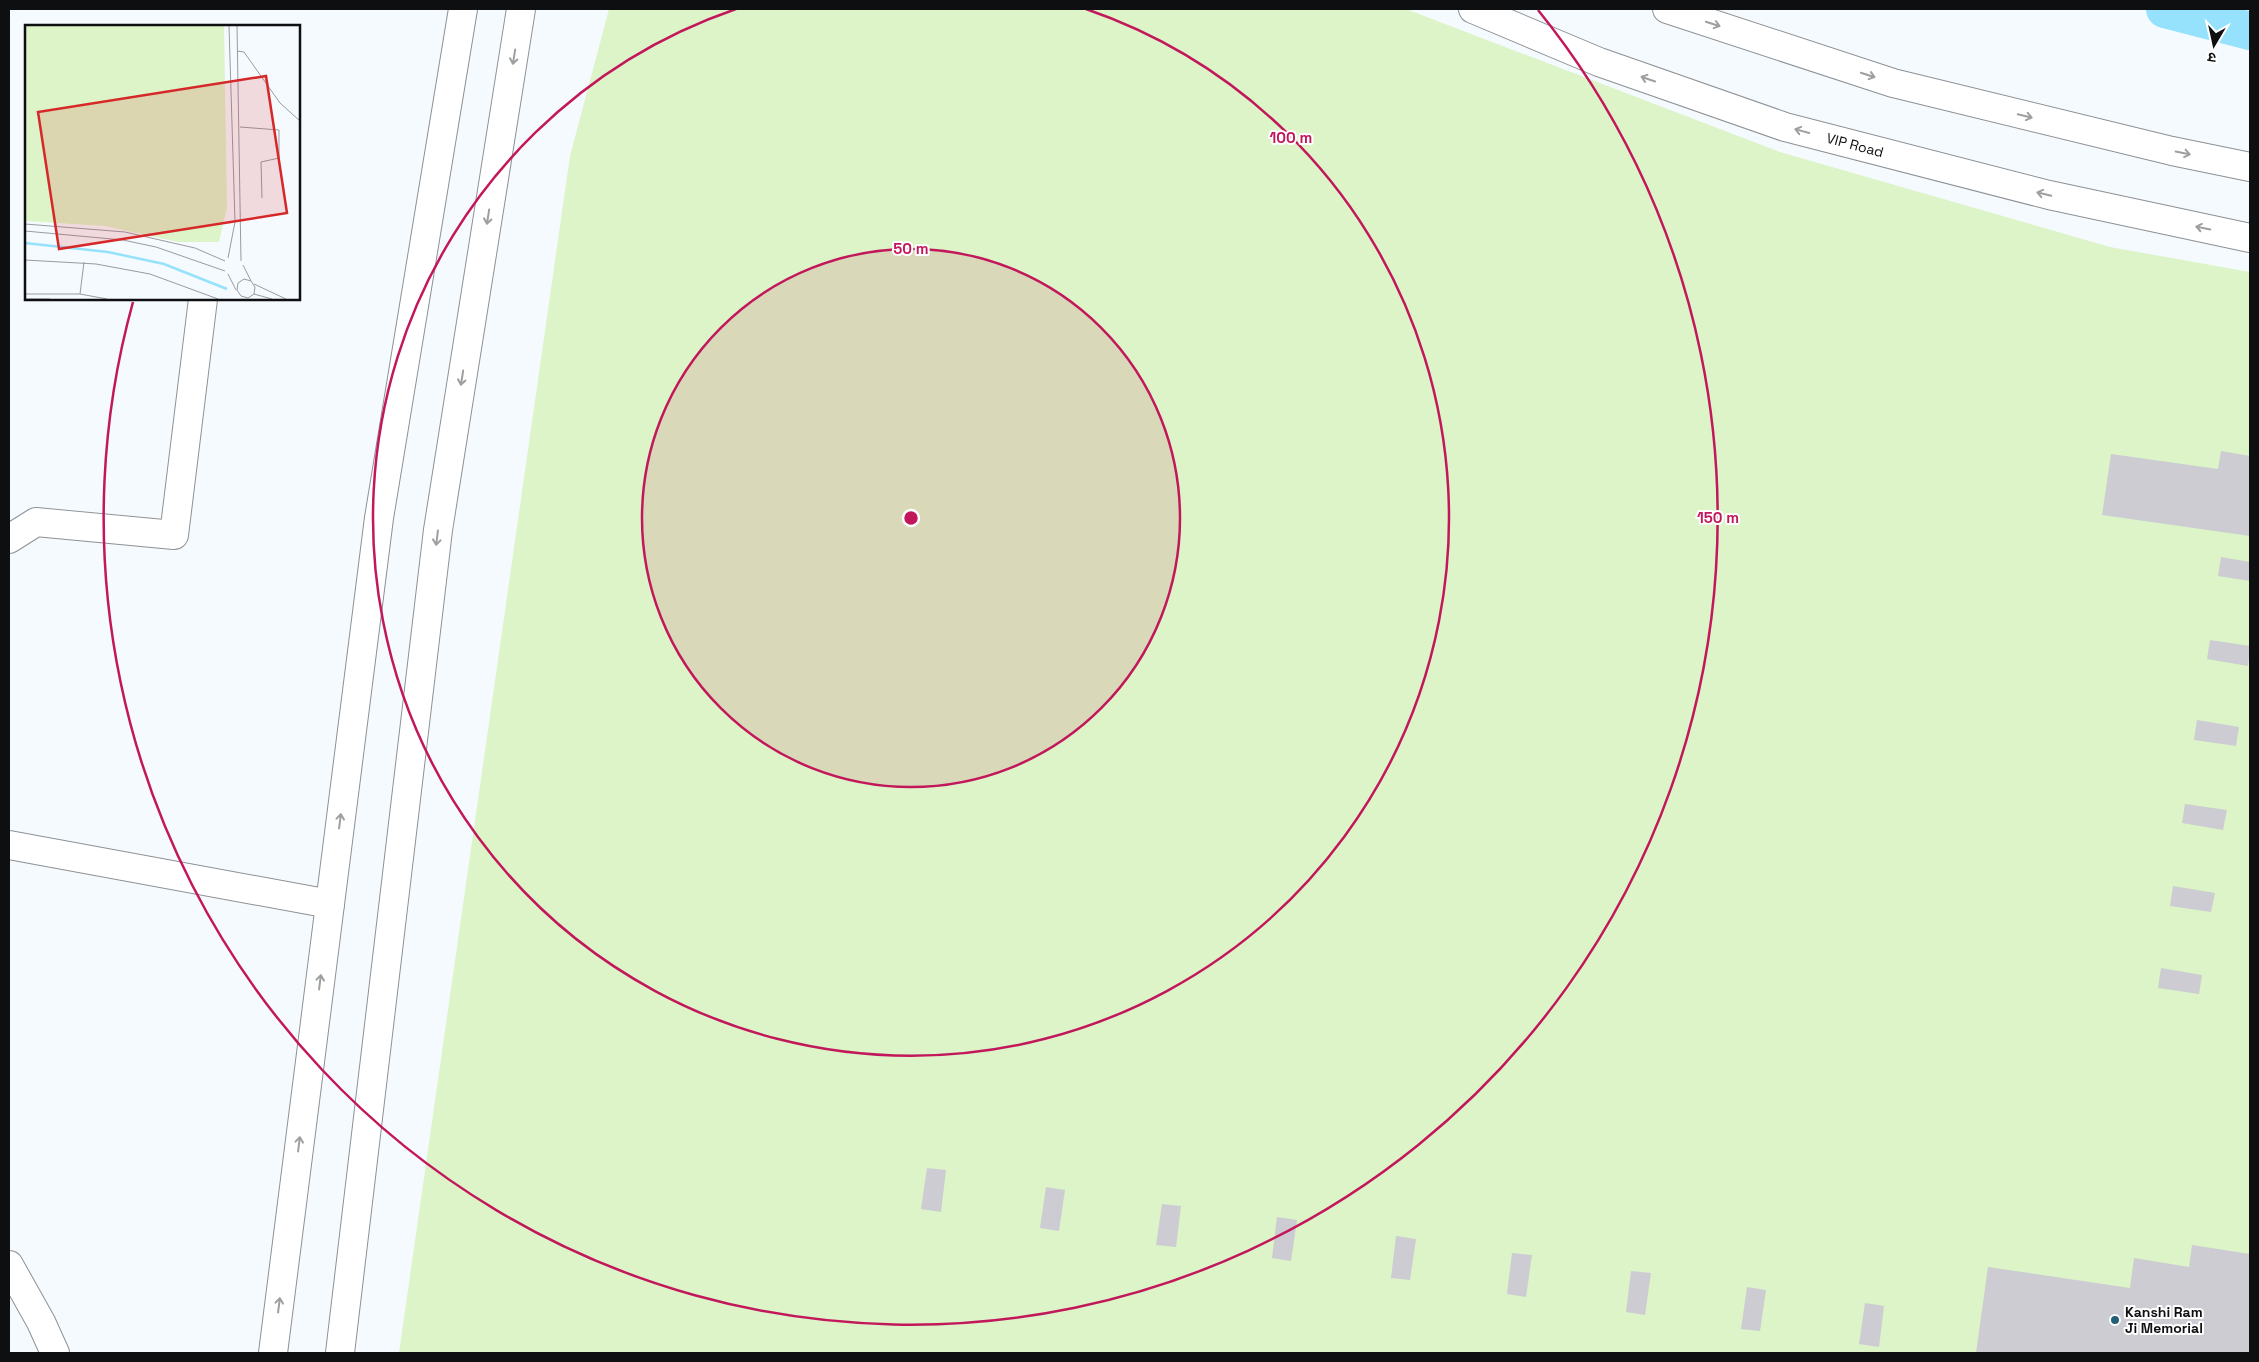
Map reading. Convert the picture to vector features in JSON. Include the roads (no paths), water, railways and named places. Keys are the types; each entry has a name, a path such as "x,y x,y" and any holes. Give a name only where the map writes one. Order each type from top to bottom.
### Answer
{"main road":[{"path":"273,1353 379,518 463,9"},
{"path":"340,1353 438,530 521,9"},
{"name":"VIP Road","path":"1473,9 1599,62 1785,127 2049,195 2250,238"},
{"path":"1667,9 1893,84 2172,151 2250,167"},
{"path":"9,539 36,522 174,535 203,300"},
{"path":"9,845 330,904"},
{"path":"9,1265 41,1322 55,1353"}],"waterway":[{"path":"2165,9 2250,31"}],"place":[{"name":"Kanshi Ram Ji Memorial","path":"2115,1320"}]}
